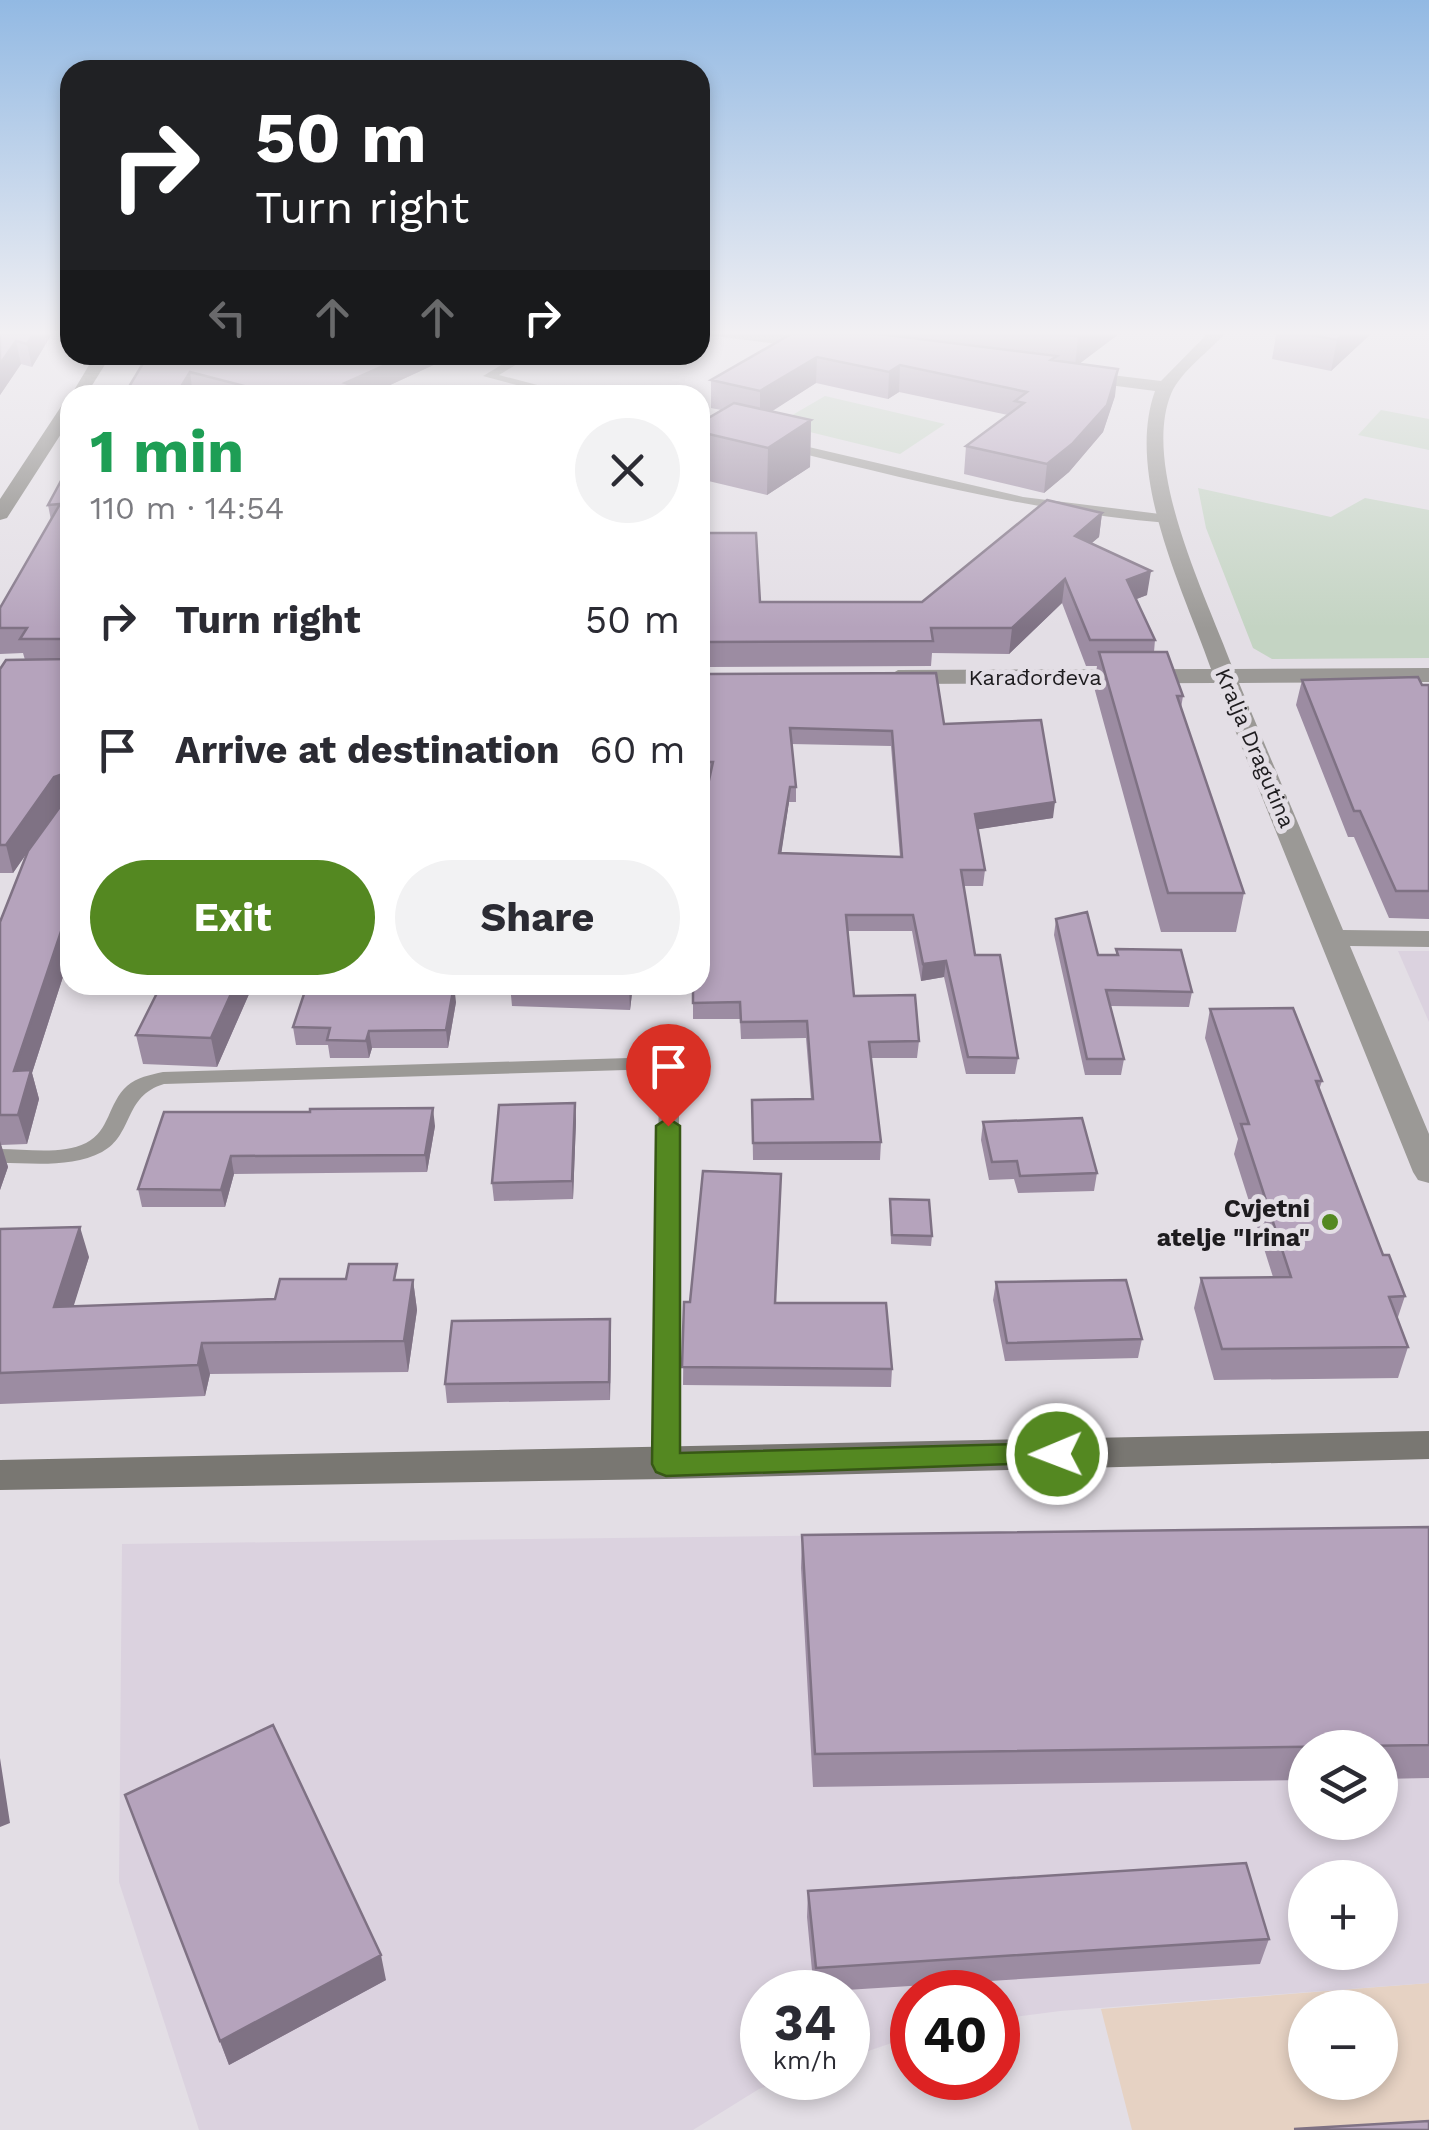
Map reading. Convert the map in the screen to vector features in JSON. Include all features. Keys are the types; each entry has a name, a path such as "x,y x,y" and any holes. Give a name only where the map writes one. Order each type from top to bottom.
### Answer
{"street":[{"path":"0,514 55,429"},
{"name":"Kralja Dragutina","path":"1156,429 1156,461 1168,518 1225,677 1429,1172"},
{"name":"Karađorđeva","path":"875,678 1429,675"},
{"path":"1334,938 1429,939"},
{"path":"0,1475 1429,1445"}],"lane":[{"path":"762,440 1051,507 1101,515 1168,518"},
{"path":"0,1156 75,1152 94,1147 109,1136 122,1102 135,1088 163,1078 629,1064 653,1074 669,1089 666,1464"}],"shaded area":[{"path":"1398,951 1429,951 1429,1022"},
{"path":"1429,1528 1429,1983 1288,1990 1288,1994 1020,2016 1020,1970 890,1970 890,2044 870,2050 870,1970 740,1970 741,2100 693,2130 199,2130 119,1882 122,1544"},
{"path":"1429,1983 1429,2130 1132,2130 1101,2009 1288,1994 1288,2100 1398,2100 1398,1990 1341,1990"}],"green space":[{"path":"799,429 937,429 900,454"},
{"path":"1363,429 1429,429 1429,450 1358,435"},
{"path":"1198,488 1331,517 1365,498 1429,510 1429,658 1272,659 1253,648 1206,528"}],"building":[{"path":"710,429 797,429 768,448 710,434"},
{"path":"988,429 1085,429 1047,464 966,446"},
{"path":"60,483 60,504 48,505"},
{"path":"1047,500 1102,513 1075,536 1151,571 1127,580 1155,640 1090,640 1065,579 1012,628 931,628 933,641 710,642 710,533 756,533 760,602 922,602"},
{"path":"60,504 60,639 20,639 27,628 0,628 0,608"},
{"path":"1099,652 1167,652 1183,696 1177,696 1244,893 1168,893"},
{"path":"60,659 60,775 54,777 6,845 0,845 0,669 6,660"},
{"path":"936,673 944,724 1041,720 1055,802 975,814 985,870 961,870 975,955 1000,955 1018,1058 968,1057 946,961 923,964 913,915 846,915 854,996 915,995 919,1041 869,1042 881,1142 753,1143 752,1100 813,1099 807,1021 741,1022 740,1002 693,1003 693,995 710,995 710,674","holes":["790,728 892,731 902,857 779,853 790,787 796,787"]},
{"path":"1418,677 1422,685 1429,685 1429,891 1396,891 1360,811 1354,811 1302,680"},
{"path":"60,807 60,935 14,1071 31,1070 18,1115 0,1115 0,922 28,851"},
{"path":"1087,912 1098,955 1118,955 1116,949 1181,950 1192,992 1106,990 1124,1059 1087,1059 1056,919"},
{"path":"156,995 230,995 211,1038 136,1035"},
{"path":"304,995 452,995 446,1030 369,1031 366,1041 327,1040 330,1028 293,1027"},
{"path":"1293,1008 1322,1081 1316,1081 1383,1255 1389,1255 1405,1296 1389,1297 1408,1347 1222,1349 1201,1278 1291,1277 1241,1124 1249,1124 1210,1009"},
{"path":"575,1103 572,1181 492,1183 499,1105"},
{"path":"433,1108 425,1155 231,1156 221,1190 138,1189 164,1112"},
{"path":"1082,1118 1097,1173 1020,1176 1017,1161 992,1162 983,1122"},
{"path":"703,1171 781,1174 775,1303 886,1303 892,1369 682,1367 684,1302 690,1302"},
{"path":"890,1199 929,1200 932,1236 892,1235"},
{"path":"80,1227 54,1307 275,1299 280,1279 346,1279 349,1264 397,1264 394,1280 413,1280 404,1341 202,1343 198,1365 0,1373 0,1229"},
{"path":"1126,1280 1142,1339 1007,1343 996,1282"},
{"path":"610,1319 609,1382 445,1384 452,1321"},
{"path":"1429,1527 1429,1745 1398,1745 1398,1730 1288,1730 1288,1747 815,1754 802,1535"},
{"path":"273,1725 381,1955 220,2041 125,1795"},
{"path":"1246,1863 1269,1939 816,1968 808,1891"},
{"path":"1429,2121 1429,2130 1294,2129"}],"place":[{"name":"Cvjetni atelje \"Irina\"","path":"1330,1222"}],"route":[{"path":"668,1126 666,1464 1057,1454"}]}
